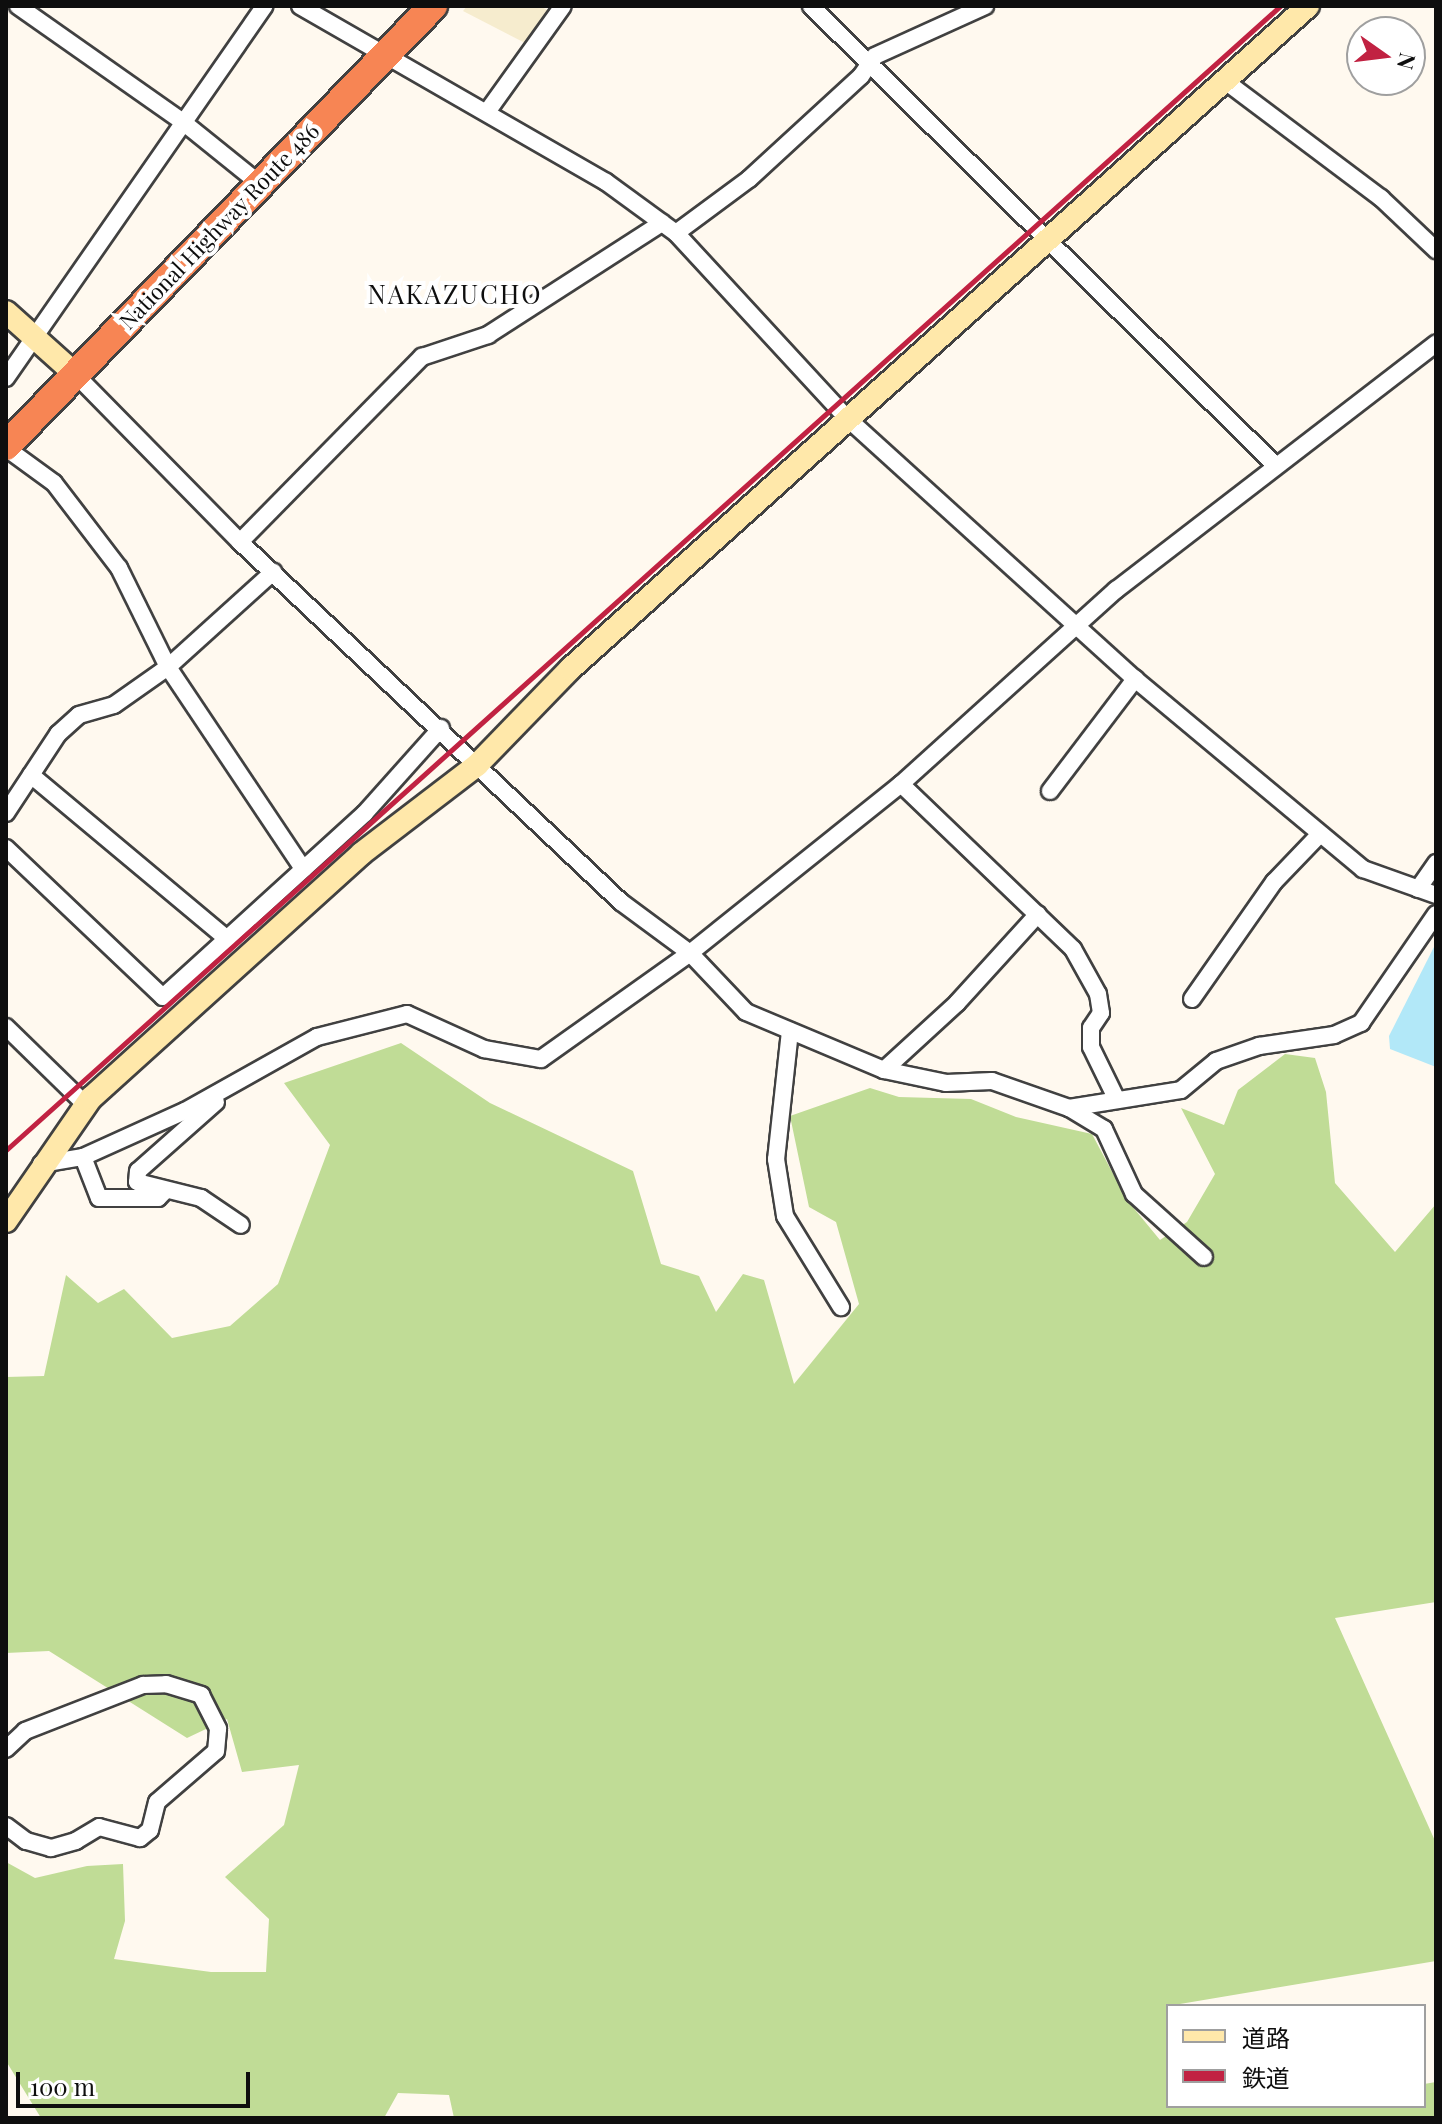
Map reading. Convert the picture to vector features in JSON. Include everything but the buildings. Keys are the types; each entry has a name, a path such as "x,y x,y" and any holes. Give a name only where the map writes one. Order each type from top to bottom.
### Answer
{"highway":[{"name":"National Highway Route 486","path":"6,447 74,373 433,6"}],"street":[{"path":"18,6 183,122 261,185"},
{"path":"6,378 33,335 265,6"},
{"path":"300,6 606,182 676,233 847,418 1078,622 1135,679 1363,869 1436,895"},
{"path":"487,112 563,6"},
{"path":"811,6 1044,240 1275,465"},
{"path":"676,233 749,179 875,56 985,6"},
{"path":"6,1221 41,1164 86,1105 362,853 477,765 570,669 1308,6"},
{"path":"1225,81 1381,198 1436,250"},
{"path":"240,542 422,357 488,335 662,223"},
{"path":"6,312 74,373 240,542 441,728 621,902 690,953 746,1012 884,1070 946,1083 992,1081 1069,1108 1104,1129 1134,1194 1204,1257"},
{"path":"41,1164 83,1157 226,1088 317,1037 407,1014 484,1049 541,1059 690,953 901,784 1078,622 1275,465 1436,344"},
{"path":"6,447 54,483 119,568 168,667 303,869"},
{"path":"6,813 58,734 79,715 114,705 168,667 273,572"},
{"path":"1050,791 1135,679"},
{"path":"6,848 163,997 365,813 441,728"},
{"path":"31,775 227,939"},
{"path":"901,784 1073,949 1098,994 1101,1013 1091,1028 1091,1047 1117,1100"},
{"path":"1192,999 1274,882 1320,834"},
{"path":"1418,889 1436,863"},
{"path":"884,1070 957,1003 1038,914"},
{"path":"1069,1108 1181,1090 1216,1061 1259,1046 1334,1035 1361,1023 1436,914"},
{"path":"6,1027 86,1105"},
{"path":"790,1031 776,1159 785,1216 841,1307"},
{"path":"226,1088 138,1171 137,1182 201,1198 241,1225"},
{"path":"83,1157 99,1198 158,1198 165,1191"},
{"path":"6,1749 25,1731 143,1685 166,1684 201,1695 218,1729 216,1751 157,1802 150,1830 140,1838 99,1827 76,1841 51,1848 26,1841 6,1826"}],"shaded area":[{"path":"467,6 540,6 553,13 529,45 463,11"}],"green space":[{"path":"401,1043 490,1103 633,1171 661,1264 699,1276 716,1312 743,1274 764,1280 794,1384 859,1304 836,1222 809,1207 790,1116 870,1088 899,1097 971,1099 1016,1117 1092,1134 1127,1200 1160,1240 1187,1222 1215,1174 1181,1108 1224,1125 1238,1090 1285,1054 1315,1058 1326,1092 1335,1183 1395,1252 1436,1204 1436,1602 1335,1618 1436,1843 1436,1961 1166,2004 1166,2108 1426,2108 1426,2084 1436,2082 1436,2118 454,2118 449,2095 398,2093 384,2118 41,2118 6,2061 6,1862 35,1878 87,1866 123,1864 125,1921 114,1959 211,1972 266,1972 269,1919 225,1877 284,1825 299,1765 242,1772 227,1719 187,1738 49,1651 6,1653 6,1377 44,1376 66,1275 98,1303 124,1289 172,1338 230,1326 278,1284 330,1145 284,1083"}],"water":[{"path":"1436,943 1436,1067 1390,1049 1389,1036"}],"railway":[{"path":"6,1150 1280,6"}],"district":[{"name":"NAKAZUCHO","path":"455,294"}]}
